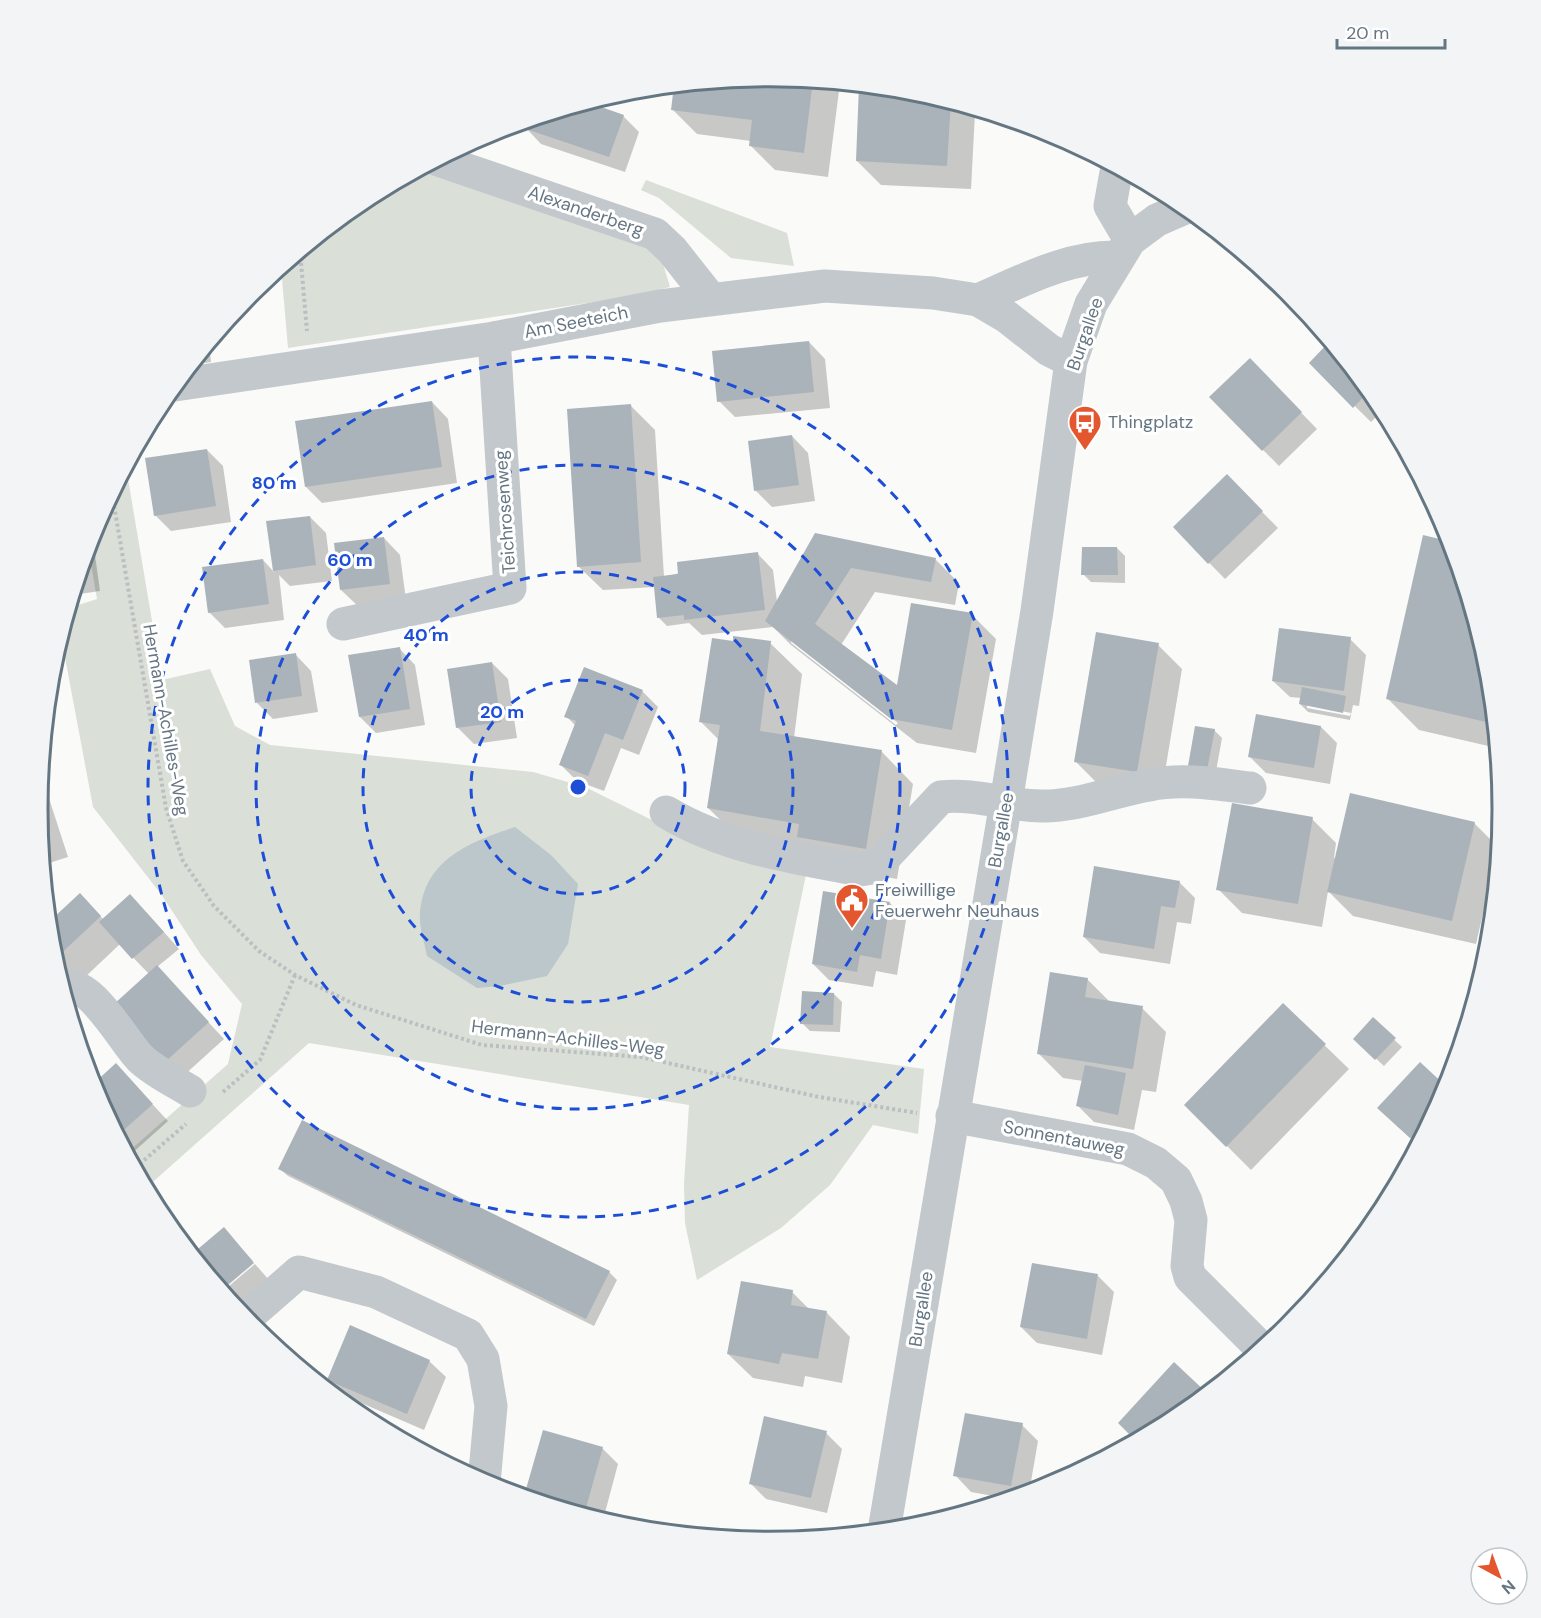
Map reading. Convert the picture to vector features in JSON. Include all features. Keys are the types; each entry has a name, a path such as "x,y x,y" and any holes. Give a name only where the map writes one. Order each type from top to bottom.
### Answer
{"street":[{"name":"Alexanderberg","path":"447,163 655,234 672,250 710,298"},
{"path":"978,300 1070,264 1124,248 1110,206 1116,174"},
{"name":"Burgallee","path":"885,1522 1037,611 1071,361 1092,304 1124,248 1157,220 1177,211"},
{"name":"Am Seeteich","path":"187,383 494,338 710,298 825,286 933,293 978,300 1007,317 1049,350 1071,361"},
{"name":"Teichrosenweg","path":"343,624 510,588 494,338"},
{"path":"666,812 691,827 778,855 860,870 872,868 882,860 941,797 956,795 1040,807 1060,805 1152,784 1204,782 1250,788"},
{"path":"70,985 80,987 123,1032 131,1048 142,1060 198,1104"},
{"name":"Sonnentauweg","path":"952,1116 1128,1149 1156,1163 1176,1180 1186,1201 1191,1220 1187,1266 1190,1278 1256,1343"},
{"path":"253,1312 299,1272 376,1292 468,1335 483,1359 491,1406 485,1473"}],"path":[{"path":"301,260 311,365"},
{"name":"Hermann-Achilles-Weg","path":"114,508 166,808 183,861 214,906 259,951 295,975 356,1005 482,1045 641,1057 819,1097 880,1108 952,1116"},
{"path":"141,1162 198,1104 260,1060 295,975"}],"shaded area":[{"path":"434,170 632,234 660,254 670,287 627,297 288,348 282,277 369,208"},
{"path":"646,180 787,233 794,266 731,258 659,198 641,190"},
{"path":"128,479 162,680 210,669 235,726 270,745 533,772 585,787 721,854 807,870 770,1047 924,1069 918,1134 873,1125 830,1185 781,1228 697,1280 685,1223 684,1184 689,1105 309,1043 153,1182 133,1148 228,1064 242,1004 201,955 161,894 93,807 65,656 78,605 97,599 91,564"},
{"path":"515,827 551,855 578,884 568,944 547,976 500,986 477,988 427,956 420,920 423,896 439,867 451,856 481,839"}],"building":[{"path":"723,88 812,88 804,153 749,146 752,120 671,110 673,93"},
{"path":"859,92 911,100 950,109 947,166 856,161"},
{"path":"601,107 624,115 609,157 527,129"},
{"path":"809,341 814,392 717,402 712,351"},
{"path":"1325,346 1363,397 1353,408 1309,363"},
{"path":"1250,358 1302,412 1262,451 1209,397"},
{"path":"432,401 442,467 305,487 295,421"},
{"path":"631,404 641,562 577,567 567,409"},
{"path":"792,435 799,485 754,491 748,441"},
{"path":"207,449 216,506 154,516 145,458"},
{"path":"1227,474 1263,511 1208,564 1173,527"},
{"path":"310,516 316,565 273,571 266,521"},
{"path":"815,533 936,558 931,582 851,568 815,624 897,685 911,603 973,613 952,730 891,719 765,621"},
{"path":"1423,535 1440,539 1455,577 1468,622 1479,668 1488,722 1386,699"},
{"path":"384,537 390,584 340,590 334,543"},
{"path":"1082,547 1117,547 1118,575 1081,575"},
{"path":"758,552 765,610 684,620 684,615 657,618 653,577 678,574 677,562"},
{"path":"263,559 269,604 208,613 202,567"},
{"path":"1279,628 1351,637 1344,691 1272,681"},
{"path":"1096,632 1159,643 1137,772 1074,762"},
{"path":"733,636 771,641 760,731 882,750 866,849 797,837 799,824 707,808 720,725 699,722 712,638 733,641"},
{"path":"400,647 410,709 359,717 348,655"},
{"path":"296,653 302,696 255,703 249,660"},
{"path":"492,662 501,722 456,728 447,669"},
{"path":"584,667 643,690 623,740 605,733 588,776 559,765 576,721 564,717"},
{"path":"1302,687 1346,696 1343,713 1299,704"},
{"path":"1256,714 1321,726 1314,768 1248,757"},
{"path":"1195,726 1215,729 1207,770 1188,766"},
{"path":"1350,793 1475,822 1452,921 1327,892"},
{"path":"1232,803 1313,817 1298,904 1216,890"},
{"path":"1094,866 1180,881 1175,908 1161,906 1154,949 1083,937"},
{"name":"Freiwillige Feuerwehr Neuhaus","path":"823,891 890,902 881,959 860,955 857,972 812,964"},
{"path":"80,893 101,916 62,952 56,915"},
{"path":"130,894 164,932 132,959 99,922"},
{"path":"157,965 209,1022 165,1062 113,1005"},
{"path":"1050,972 1088,978 1085,997 1143,1006 1133,1069 1037,1054"},
{"path":"802,991 834,993 833,1025 800,1024"},
{"path":"1283,1003 1326,1044 1226,1147 1184,1105"},
{"path":"1373,1017 1396,1038 1375,1060 1353,1039"},
{"path":"1420,1062 1440,1080 1418,1129 1410,1138 1377,1108"},
{"path":"116,1063 153,1104 124,1130 100,1078"},
{"path":"1085,1065 1126,1073 1118,1115 1076,1106"},
{"path":"302,1120 610,1271 586,1319 278,1169"},
{"path":"224,1227 254,1263 227,1285 197,1249"},
{"path":"1032,1263 1098,1274 1087,1339 1020,1327"},
{"path":"741,1281 793,1290 791,1305 827,1311 818,1359 782,1353 779,1364 727,1354"},
{"path":"350,1325 430,1360 407,1414 327,1379"},
{"path":"1174,1362 1202,1388 1131,1436 1118,1423"},
{"path":"965,1413 1023,1423 1011,1486 953,1476"},
{"path":"764,1416 827,1431 811,1498 749,1484"},
{"path":"543,1430 603,1447 586,1508 526,1489"}],"place":[{"name":"Thingplatz","path":"1085,451"},
{"name":"Freiwillige Feuerwehr Neuhaus","path":"852,929"}]}
